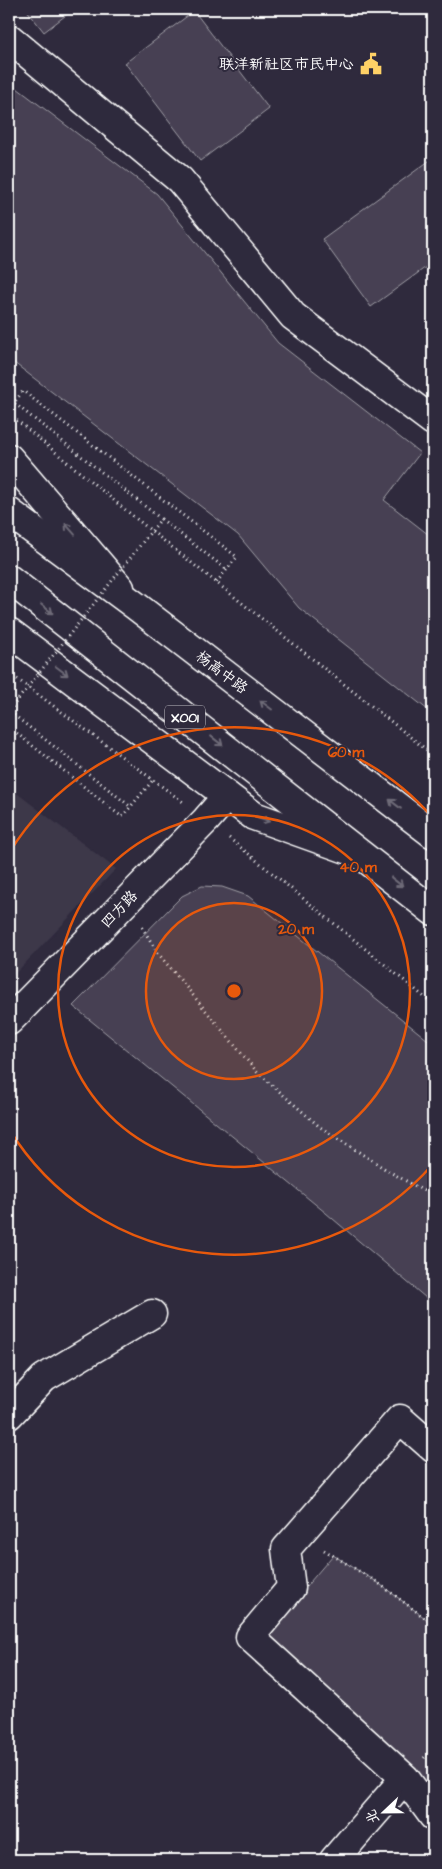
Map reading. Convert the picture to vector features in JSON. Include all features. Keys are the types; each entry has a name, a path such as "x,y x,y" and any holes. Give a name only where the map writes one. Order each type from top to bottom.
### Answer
{"main road":[{"path":"9,38 180,180 293,316 433,421"},
{"path":"9,458 136,606"},
{"name":"杨高中路","path":"9,512 136,606 433,834"},
{"name":"X001","path":"9,579 433,911"},
{"name":"X001","path":"9,632 254,816 361,854"},
{"name":"四方路","path":"9,1020 206,820 227,796"},
{"path":"9,1416 44,1378 152,1314"},
{"path":"433,1448 400,1419 286,1549 292,1588 250,1637 405,1778 433,1816"},
{"path":"334,1860 405,1778"}],"path":[{"path":"216,583 227,570 236,557 23,391 14,403 227,570"},
{"path":"9,414 216,583 433,755"},
{"path":"130,807 9,711 161,518"},
{"path":"9,727 122,817 153,780"},
{"path":"126,901 158,952 257,1072 320,1127 390,1172 433,1196"},
{"path":"299,1534 377,1582 433,1624"}],"shaded area":[{"path":"26,9 74,9 44,32"},
{"path":"194,11 269,109 200,161 125,63"},
{"path":"9,82 157,194 278,343 420,453 384,500 433,538 433,714 299,608 238,535 9,359"},
{"path":"433,158 433,262 371,307 322,239"},
{"path":"9,787 116,869 9,980"},
{"path":"202,886 222,887 248,896 433,1044 433,1304 326,1213 73,1006 182,896"},
{"path":"333,1555 377,1582 433,1624 433,1790 264,1636"}],"place":[{"name":"联洋新社区市民中心","path":"371,64"}]}
